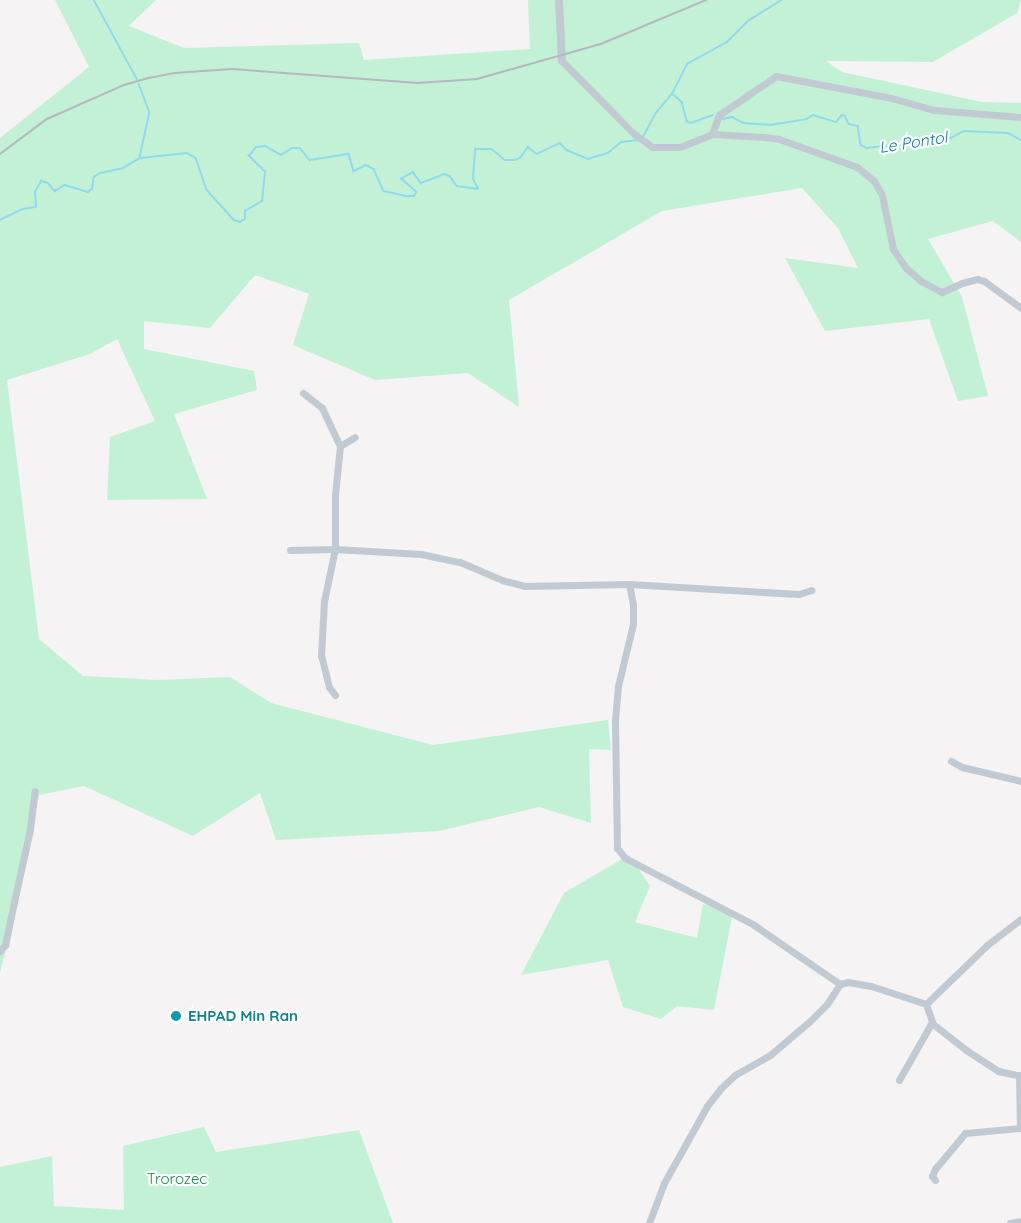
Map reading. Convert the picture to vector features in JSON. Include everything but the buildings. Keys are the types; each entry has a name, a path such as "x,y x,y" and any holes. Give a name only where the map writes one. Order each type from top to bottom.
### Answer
{"street":[{"path":"559,0 562,61 643,142 660,148 680,147 712,134 779,139 857,167 874,181 882,195 892,249 906,268 921,281 942,292 977,279 984,281 1021,308"},
{"path":"712,134 719,115 776,76 891,98 934,110 1021,117"},
{"path":"303,393 322,408 340,446 335,495 335,549 324,601 321,656 325,676 335,695"},
{"path":"340,446 355,437"},
{"path":"290,550 335,549 420,554 453,560 512,584 524,586 629,584 799,594 812,590"},
{"path":"629,584 633,604 633,624 618,686 615,722 617,848 625,858 754,925 840,984"},
{"path":"951,761 962,767 1021,781"},
{"path":"0,951 5,945 15,902 30,829 35,791"},
{"path":"926,1004 987,945 1021,919"},
{"path":"649,1223 664,1182 707,1106 721,1088 735,1075 770,1055 810,1021 827,1004 840,984 848,982 871,986 926,1004"},
{"path":"926,1004 932,1022 981,1060 998,1071 1020,1076 1020,1128 965,1133 935,1169 932,1176 935,1180"},
{"path":"899,1080 932,1022"}],"green space":[{"path":"55,0 156,0 129,26 184,48 359,43 364,60 530,49 528,0 1021,0 1017,13 933,62 826,61 842,72 982,102 1021,103 1021,242 993,221 928,239 962,297 988,396 958,401 929,319 825,331 785,258 858,268 838,228 802,188 662,211 509,300 519,407 468,373 375,380 293,345 309,294 255,275 210,328 144,321 144,349 254,371 257,390 174,414 207,499 107,500 110,437 155,421 117,339 90,354 7,380 39,639 83,676 158,680 230,677 271,703 433,745 608,720 611,750 589,749 591,823 539,807 439,831 276,840 260,793 193,836 84,786 39,795 0,973 0,138 89,67"},
{"path":"629,855 650,886 635,922 697,938 703,904 733,911 714,1010 677,1006 661,1019 623,1007 608,960 521,975 564,893"},
{"name":"Trorozec","path":"204,1127 216,1152 359,1130 393,1223 0,1223 0,1167 52,1156 54,1206 124,1210 123,1146"}],"waterway":[{"path":"94,0 137,79"},
{"path":"643,137 655,114 672,94 687,64 727,42 748,21 782,0"},
{"path":"139,84 150,112 140,158"},
{"name":"Le Pontol","path":"673,94 682,102 687,121 691,123 713,115"},
{"name":"Le Pontol","path":"723,119 732,117 744,123 770,125 807,119 813,115 836,122 842,115 849,124 858,126 861,145 867,148 951,138 964,131 1008,133 1021,140"},
{"path":"0,220 23,209 36,207 35,192 41,181 48,183 55,191 65,185 88,192 92,189 94,177 100,173 123,168 140,158 187,153 196,158 207,190 234,220 240,222 245,219 245,211 262,201 265,172 249,156 256,147 265,146 281,155 292,148 300,148 310,160 349,154 354,171 366,165 374,169 384,191 414,196 416,192 401,179 413,172 421,183 444,174 450,176 457,186 478,189 473,179 475,149 492,149 505,160 515,160 520,158 528,147 537,154 560,143 567,150 588,159 608,153 621,142 639,140"}],"railway":[{"path":"0,154 47,119 124,85 149,78 174,73 232,69 417,83 477,79 601,44 706,0"}],"place":[{"name":"EHPAD Min Ran","path":"176,1016"}]}
